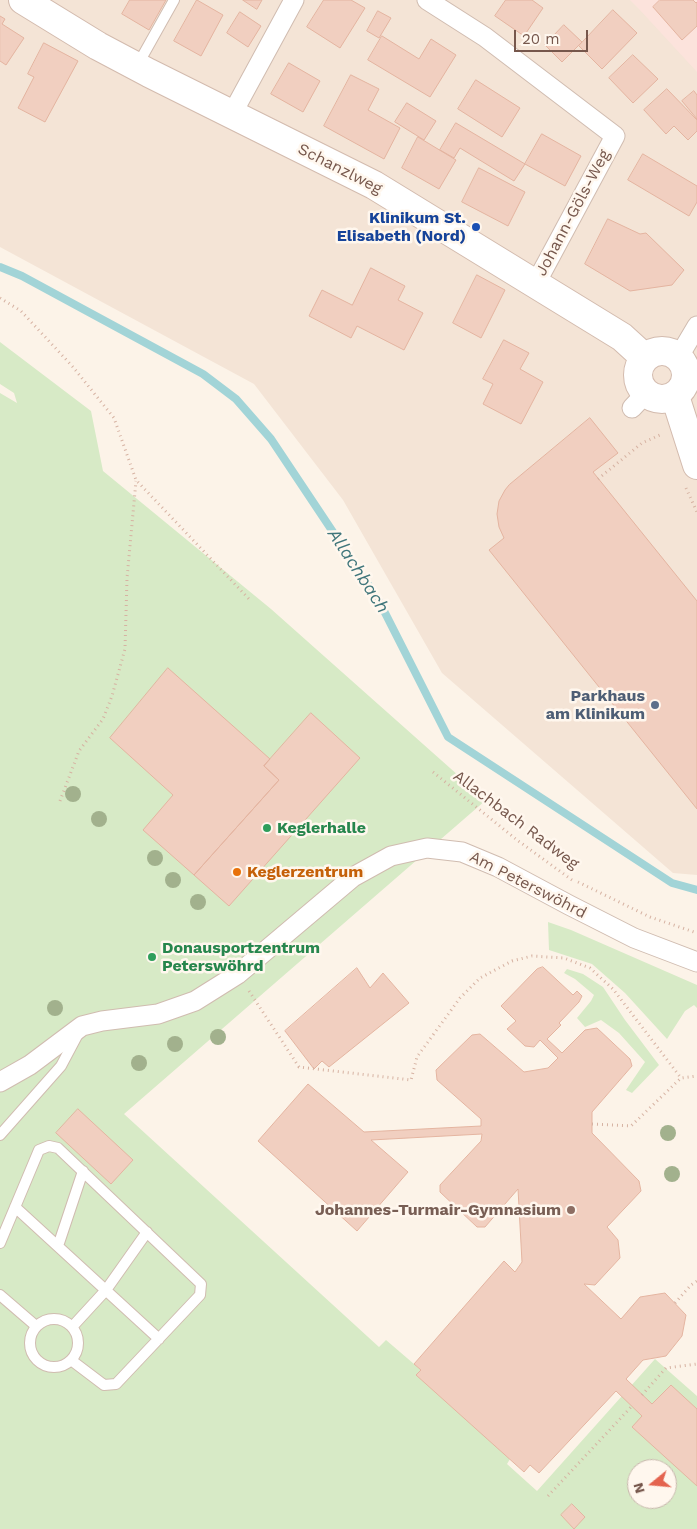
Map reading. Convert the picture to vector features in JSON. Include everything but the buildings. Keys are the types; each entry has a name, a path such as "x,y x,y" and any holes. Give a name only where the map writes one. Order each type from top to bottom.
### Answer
{"street":[{"path":"232,114 294,0"},
{"name":"Johann-Göls-Weg","path":"427,0 485,37 615,136 536,283"},
{"name":"Schanzlweg","path":"31,2 98,46 137,67 374,185 536,283 622,338 645,358"},
{"path":"678,358 697,326"},
{"path":"677,402 669,398 639,400 641,387 638,380 638,372 645,358 658,352 672,353 682,364 686,378 677,402 697,465"},
{"name":"Am Peterswöhrd","path":"0,1082 30,1065 82,1026 102,1020 158,1014 195,1000 238,974 353,877 391,856 427,848 462,852 498,867 634,938 697,962"}],"lane":[{"path":"137,67 174,0"},
{"path":"0,1134 61,1066 82,1026"},
{"path":"0,1243 39,1150 49,1146 58,1148 201,1284 200,1295 116,1384 104,1385 71,1360"},
{"path":"58,1246 83,1171"},
{"path":"15,1207 159,1339"},
{"path":"72,1327 106,1290 147,1232"},
{"path":"0,1295 36,1326"},
{"path":"50,1319 66,1322 72,1327 78,1341 77,1349 71,1360 61,1366 54,1367 46,1366 39,1362 30,1349 32,1333 36,1326 42,1321 50,1319"}],"path":[{"path":"0,298 21,311 73,367 114,418 136,480 249,599"},
{"path":"598,479 642,443 666,432"},
{"path":"60,801 80,751 103,719 112,696 125,649 126,578 136,480"},
{"name":"Allachbach Radweg","path":"433,772 517,840 573,880 650,917 697,932"},
{"path":"238,974 299,1067 411,1080 417,1057 460,998 480,978 512,961 532,956 564,958 590,968 612,989 681,1078"},
{"path":"592,1124 631,1126 681,1078 697,1076"},
{"path":"675,1303 697,1281"},
{"path":"642,1395 666,1368 697,1364"},
{"path":"548,1496 632,1406"}],"shaded area":[{"path":"0,0 697,0 697,875 673,873 442,673 343,500 254,384 0,247"},
{"path":"630,0 697,0 697,72 638,8"}],"green space":[{"name":"Donausportzentrum Peterswöhrd","path":"0,342 91,411 103,471 271,609 486,800 124,1114 379,1347 386,1340 421,1370 417,1375 510,1459 507,1464 537,1491 655,1359 697,1396 697,1529 0,1529 0,393 17,403 14,393 0,384"},
{"path":"548,922 571,930 697,985 697,1008 694,1005 685,1011 667,1039 625,993 592,964 549,950"},
{"path":"567,969 583,974 603,987 659,1065 632,1093 626,1090 645,1062 619,1033 601,1020 585,1027 577,1018 594,995 575,979 564,973"}],"waterway":[{"name":"Allachbach","path":"0,267 22,276 203,374 236,399 271,439 379,601 448,737 672,883 697,890"}],"place":[{"name":"Klinikum St. Elisabeth (Nord)","path":"476,227"},
{"name":"Parkhaus am Klinikum","path":"655,705"},
{"name":"Keglerhalle","path":"267,828"},
{"name":"Keglerzentrum","path":"237,872"},
{"name":"Donausportzentrum Peterswöhrd","path":"152,957"},
{"name":"Johannes-Turmair-Gymnasium","path":"571,1210"}]}
